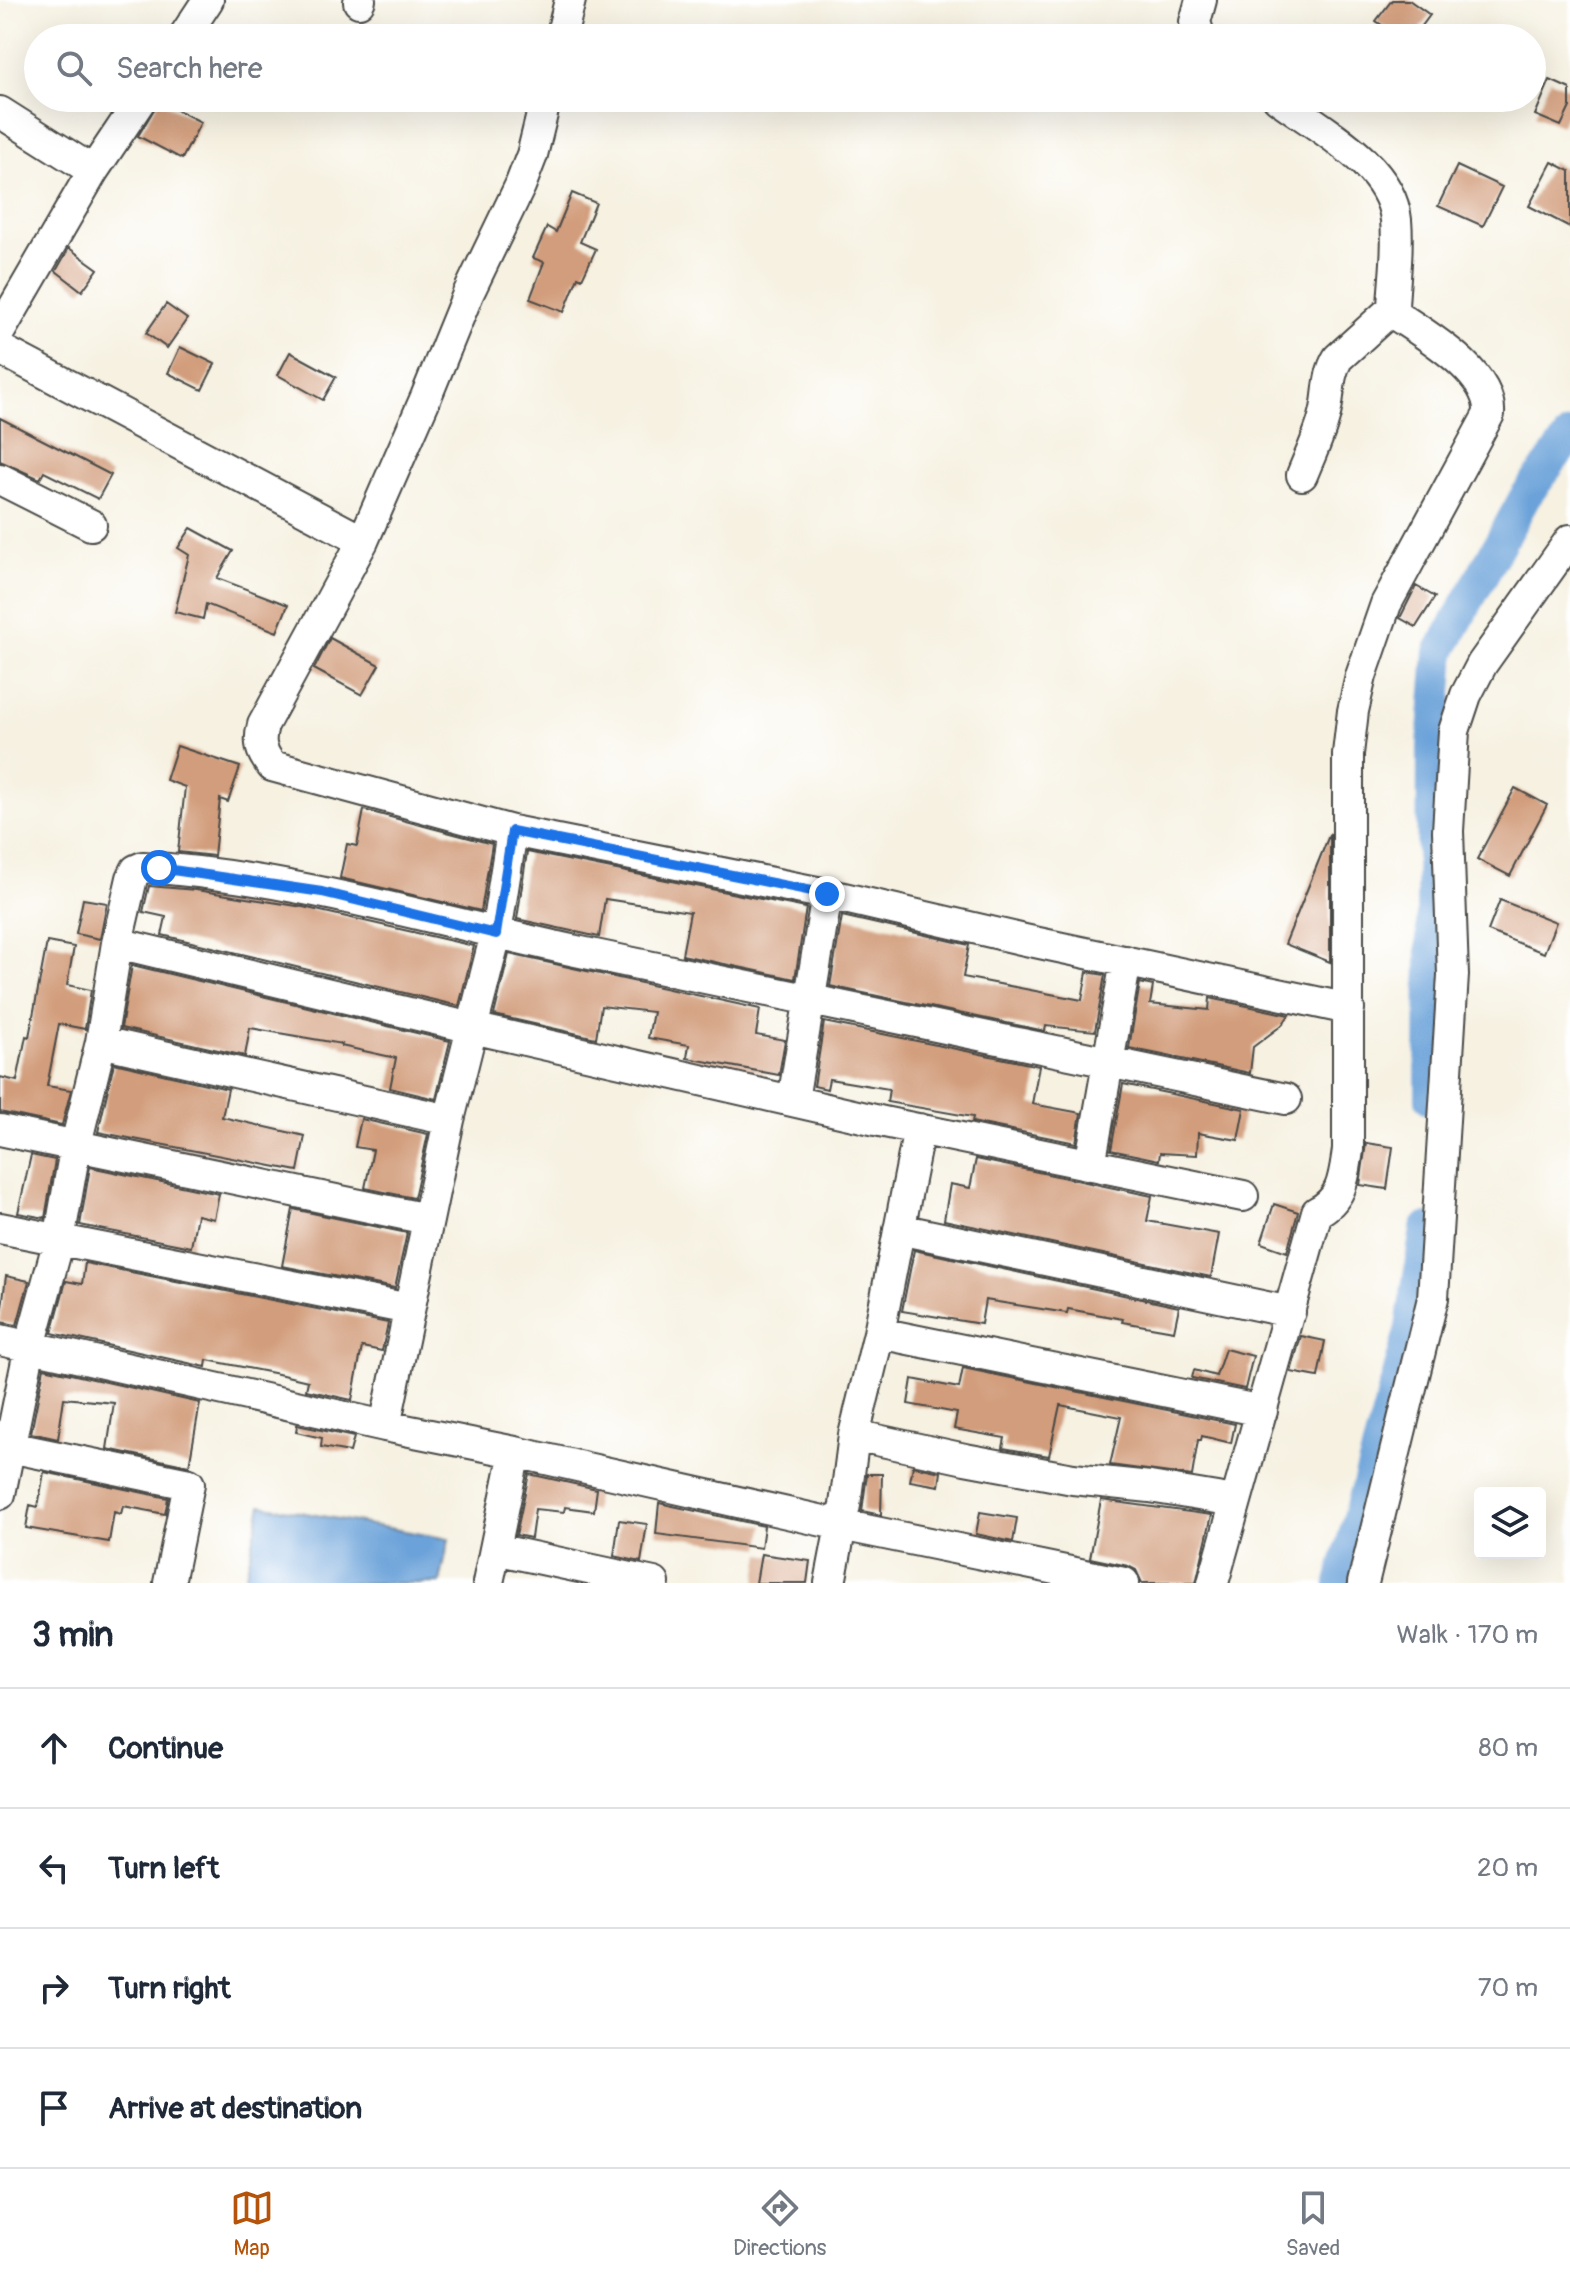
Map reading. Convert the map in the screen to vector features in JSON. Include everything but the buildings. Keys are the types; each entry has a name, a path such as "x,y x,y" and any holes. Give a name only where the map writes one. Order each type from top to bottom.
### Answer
{"street":[{"path":"192,24 208,0"},
{"path":"564,24 570,0"},
{"path":"1196,24 1201,0"},
{"path":"0,112 93,171"},
{"path":"0,331 11,287 133,112"},
{"path":"543,112 532,155 520,186 468,294 363,541 263,725 259,739 262,754 272,766 512,831 827,894 1349,1009"},
{"path":"1213,1583 1317,1212 1330,1205 1343,1181 1348,1150 1348,754 1361,676 1386,604 1489,414 1489,402 1482,386 1447,350 1396,315 1393,308 1396,219 1393,203 1382,182 1364,162 1297,112"},
{"path":"1302,475 1321,429 1331,369 1338,358 1393,308"},
{"path":"0,349 363,541"},
{"path":"0,479 91,525"},
{"path":"1363,1583 1433,1298 1453,975 1448,831 1454,731 1466,695 1482,664 1570,540"},
{"path":"385,1426 449,1120 496,934 512,831"},
{"path":"0,1494 5,1446 59,1240 76,1144 101,1042 117,943 132,878 136,870 143,867 322,892 496,934 807,1001 1286,1099"},
{"path":"793,1100 827,894"},
{"path":"117,943 472,1028 919,1129 1243,1196"},
{"path":"1090,1165 1126,961"},
{"path":"101,1042 449,1120"},
{"path":"830,1583 854,1435 879,1333 919,1129"},
{"path":"0,1130 427,1219"},
{"path":"0,1228 409,1309"},
{"path":"899,1229 1290,1312"},
{"path":"879,1333 1262,1411"},
{"path":"0,1340 841,1525 1124,1583"},
{"path":"854,1435 1058,1476 1235,1501"},
{"path":"5,1446 189,1484 169,1583"},
{"path":"488,1583 515,1452"},
{"path":"495,1549 654,1583"}],"water":[{"path":"261,1505 449,1539 440,1583 244,1583"}],"waterway":[{"path":"1431,1099 1433,746 1440,652 1525,497 1570,436"},
{"path":"1341,1583 1411,1328 1426,1229"}],"route":[{"path":"159,868 322,892 496,934 512,831 827,894"}]}
